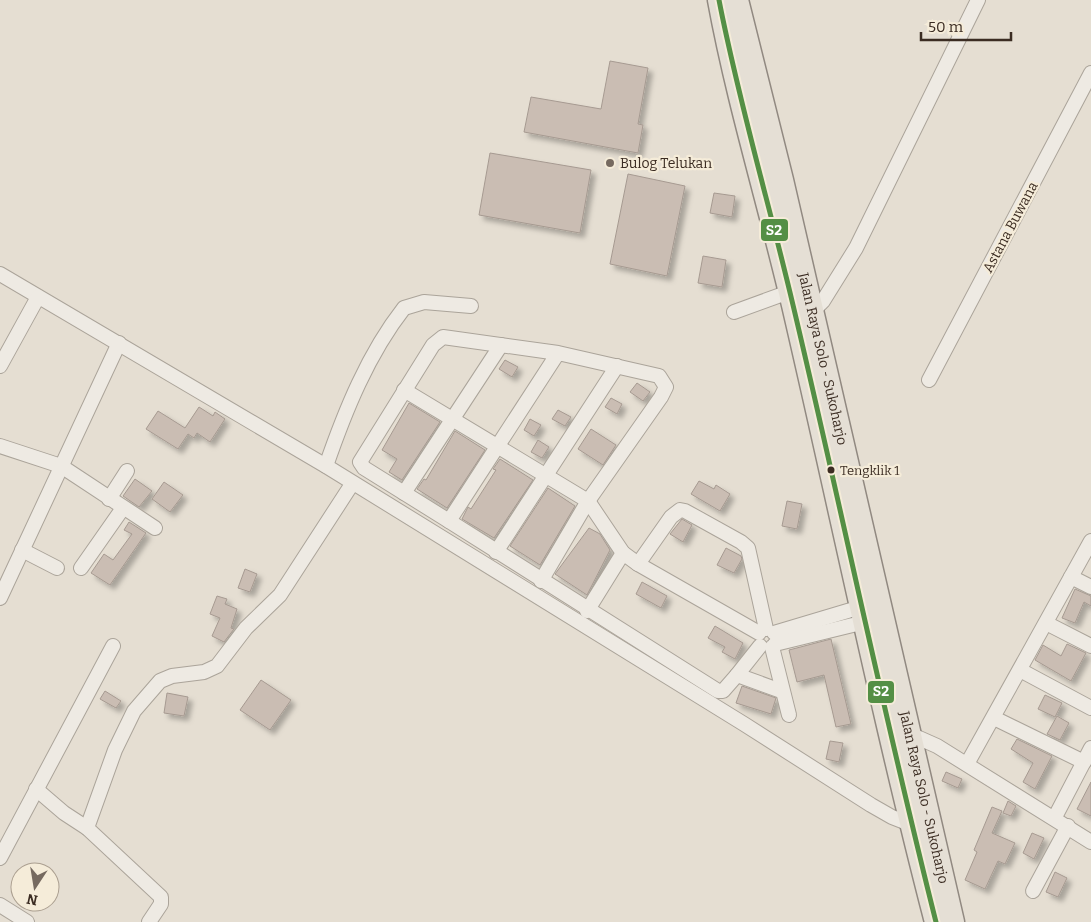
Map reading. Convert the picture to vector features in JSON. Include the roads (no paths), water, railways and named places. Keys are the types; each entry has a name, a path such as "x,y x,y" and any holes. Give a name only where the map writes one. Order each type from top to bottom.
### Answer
{"main road":[{"name":"Jalan Raya Solo - Sukoharjo","path":"719,0 772,183"},
{"name":"Jalan Raya Solo - Sukoharjo","path":"737,0 772,183 921,827 936,922"},
{"name":"Jalan Raya Solo - Sukoharjo","path":"800,300 863,614 901,736"},
{"name":"Jalan Raya Solo - Sukoharjo","path":"921,827 953,922"}],"street":[{"path":"734,312 800,300 823,301 856,248 978,0"},
{"name":"Astana Buwana","path":"929,380 1091,73"},
{"path":"0,274 326,466 352,484 744,724 871,805 921,827"},
{"path":"0,366 38,297"},
{"path":"326,466 350,401 383,338 404,308 424,302 471,306"},
{"path":"541,581 588,502 662,397 666,387 659,376 558,353 445,337 439,339 404,390 360,462 364,468 587,611 718,691 723,691 768,639 863,614"},
{"path":"0,598 119,343"},
{"path":"404,493 501,345"},
{"path":"449,521 558,353"},
{"path":"496,552 544,475 617,366"},
{"path":"404,390 588,502 623,553 638,564 768,639"},
{"path":"0,446 62,466 156,528"},
{"path":"109,498 127,471"},
{"path":"87,828 115,750 134,711 160,681 166,678 204,672 217,666 246,628 276,599 352,484"},
{"path":"81,568 123,508"},
{"path":"638,564 671,517 680,510 685,511 748,548 768,639 789,715"},
{"path":"967,764 1091,541"},
{"path":"22,550 57,568"},
{"path":"587,611 623,553"},
{"path":"1071,577 1091,587"},
{"path":"1046,623 1091,646"},
{"path":"0,858 113,646"},
{"path":"1020,670 1091,708"},
{"path":"736,675 781,691"},
{"path":"994,718 1084,762"},
{"path":"901,736 937,746 1091,842"},
{"path":"1055,818 1091,748"},
{"path":"36,789 64,813 87,828 161,896 161,904 149,922"},
{"path":"1033,891 1068,826"},
{"path":"0,904 27,922"}],"place":[{"name":"Bulog Telukan","path":"610,163"},
{"name":"Tengklik 1","path":"831,470"}]}
